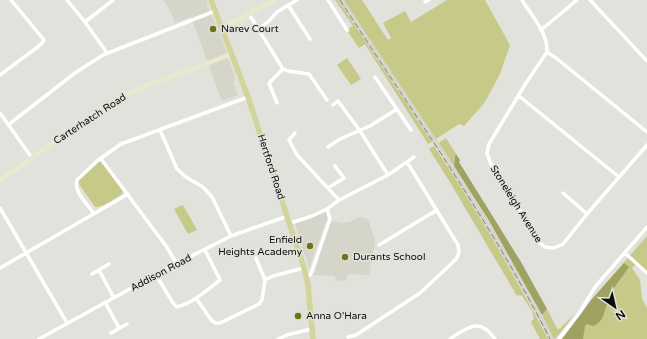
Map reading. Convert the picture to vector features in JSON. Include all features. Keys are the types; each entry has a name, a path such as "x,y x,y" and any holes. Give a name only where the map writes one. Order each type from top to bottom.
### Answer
{"main road":[{"name":"Hertford Road","path":"211,0 223,28 248,97 307,277 313,339"}],"street":[{"path":"0,75 39,46 44,40 11,0"},
{"path":"67,0 86,22 107,53"},
{"path":"86,22 113,0"},
{"path":"223,28 249,14 266,2 274,0"},
{"path":"259,29 269,22 277,12 297,0"},
{"path":"328,0 348,30"},
{"path":"541,30 577,0"},
{"path":"590,0 647,61"},
{"path":"523,1 541,30 548,52 647,132"},
{"path":"288,5 310,38"},
{"path":"8,125 75,73 107,53 215,11"},
{"path":"249,14 283,69 288,71 310,72 327,100"},
{"name":"Stoneleigh Avenue","path":"548,52 488,144 487,153 490,162 540,243 546,247 554,248 563,244 647,145"},
{"name":"Carterhatch Road","path":"0,180 123,96 232,54"},
{"path":"277,103 269,83 283,69"},
{"path":"375,77 411,130"},
{"path":"518,96 619,177"},
{"path":"94,214 75,184 77,180 101,159 121,144 248,97"},
{"path":"333,105 338,101 360,131 388,176"},
{"path":"328,147 340,139 370,126 397,109"},
{"path":"0,113 32,158"},
{"path":"160,130 173,163 177,169 186,177 206,190 212,197 231,236"},
{"path":"295,133 289,140 297,155 339,200"},
{"path":"290,223 312,216 327,209 339,200 388,176 414,157"},
{"path":"101,159 166,246 177,264"},
{"path":"348,337 356,335 420,293 457,258 460,252 458,245 407,162"},
{"path":"328,188 344,178 335,166"},
{"path":"563,193 587,214"},
{"path":"0,268 128,194"},
{"path":"0,208 67,323"},
{"path":"307,277 312,271 330,219 327,209"},
{"path":"379,245 437,210"},
{"name":"Addison Road","path":"39,339 105,302 231,236 288,216"},
{"path":"559,339 580,312 595,287 647,227"},
{"path":"156,275 173,303 177,307 184,306 220,280 204,250"},
{"path":"625,253 647,273"},
{"path":"196,298 212,321 216,323 220,323 259,304 262,300 265,280 256,258"},
{"path":"92,274 109,264"},
{"path":"265,280 273,276 304,268"},
{"path":"99,270 114,298"},
{"path":"105,302 119,328"},
{"path":"111,333 127,324"},
{"path":"450,339 468,327 476,326 488,329 496,339"},
{"path":"278,339 312,329"}],"shaded area":[{"path":"163,0 207,0 207,5 220,34 236,80 233,81 238,95 222,101 191,17 175,23 170,10"},
{"path":"338,0 344,0 477,201 554,339 548,339 510,269 452,172"},
{"name":"Enfield Heights Academy","path":"326,212 328,216 309,268 295,224"},
{"name":"Durants School","path":"360,217 368,219 375,241 369,275 348,274 346,280 336,281 335,276 314,275 329,220 342,223 350,222"}],"green space":[{"path":"335,0 338,0 432,142 428,144 365,44 359,48 348,32 350,31 348,29 353,26"},
{"path":"344,0 362,0 388,40 391,38 383,23 405,11 411,22 447,0 485,0 510,45 500,74 485,102 464,126 459,124 436,139"},
{"path":"347,58 361,79 351,85 337,65"},
{"path":"446,138 456,154 454,166 439,143"},
{"path":"434,146 494,241 548,339 540,339 531,322 534,319 532,311 522,296 517,296 429,149"},
{"path":"456,154 460,160 459,162 521,262 547,309 542,315 488,219 454,166"},
{"path":"99,162 102,162 123,190 122,194 102,206 95,207 79,184 79,180"},
{"path":"183,205 197,230 188,234 174,209"},
{"path":"647,236 647,271 635,265 632,268 640,280 642,299 647,308 647,339 563,339 592,299"},
{"path":"624,263 629,267 611,292 602,319 593,326 587,324 585,326 583,339 562,339 592,299"},
{"path":"547,309 558,330 576,313 555,339 542,315"}],"railway":[{"path":"340,0 450,167 502,252 550,339"}],"place":[{"name":"Narev Court","path":"213,29"},
{"name":"Enfield Heights Academy","path":"310,246"},
{"name":"Durants School","path":"345,257"},
{"name":"Anna O'Hara","path":"298,316"}]}
